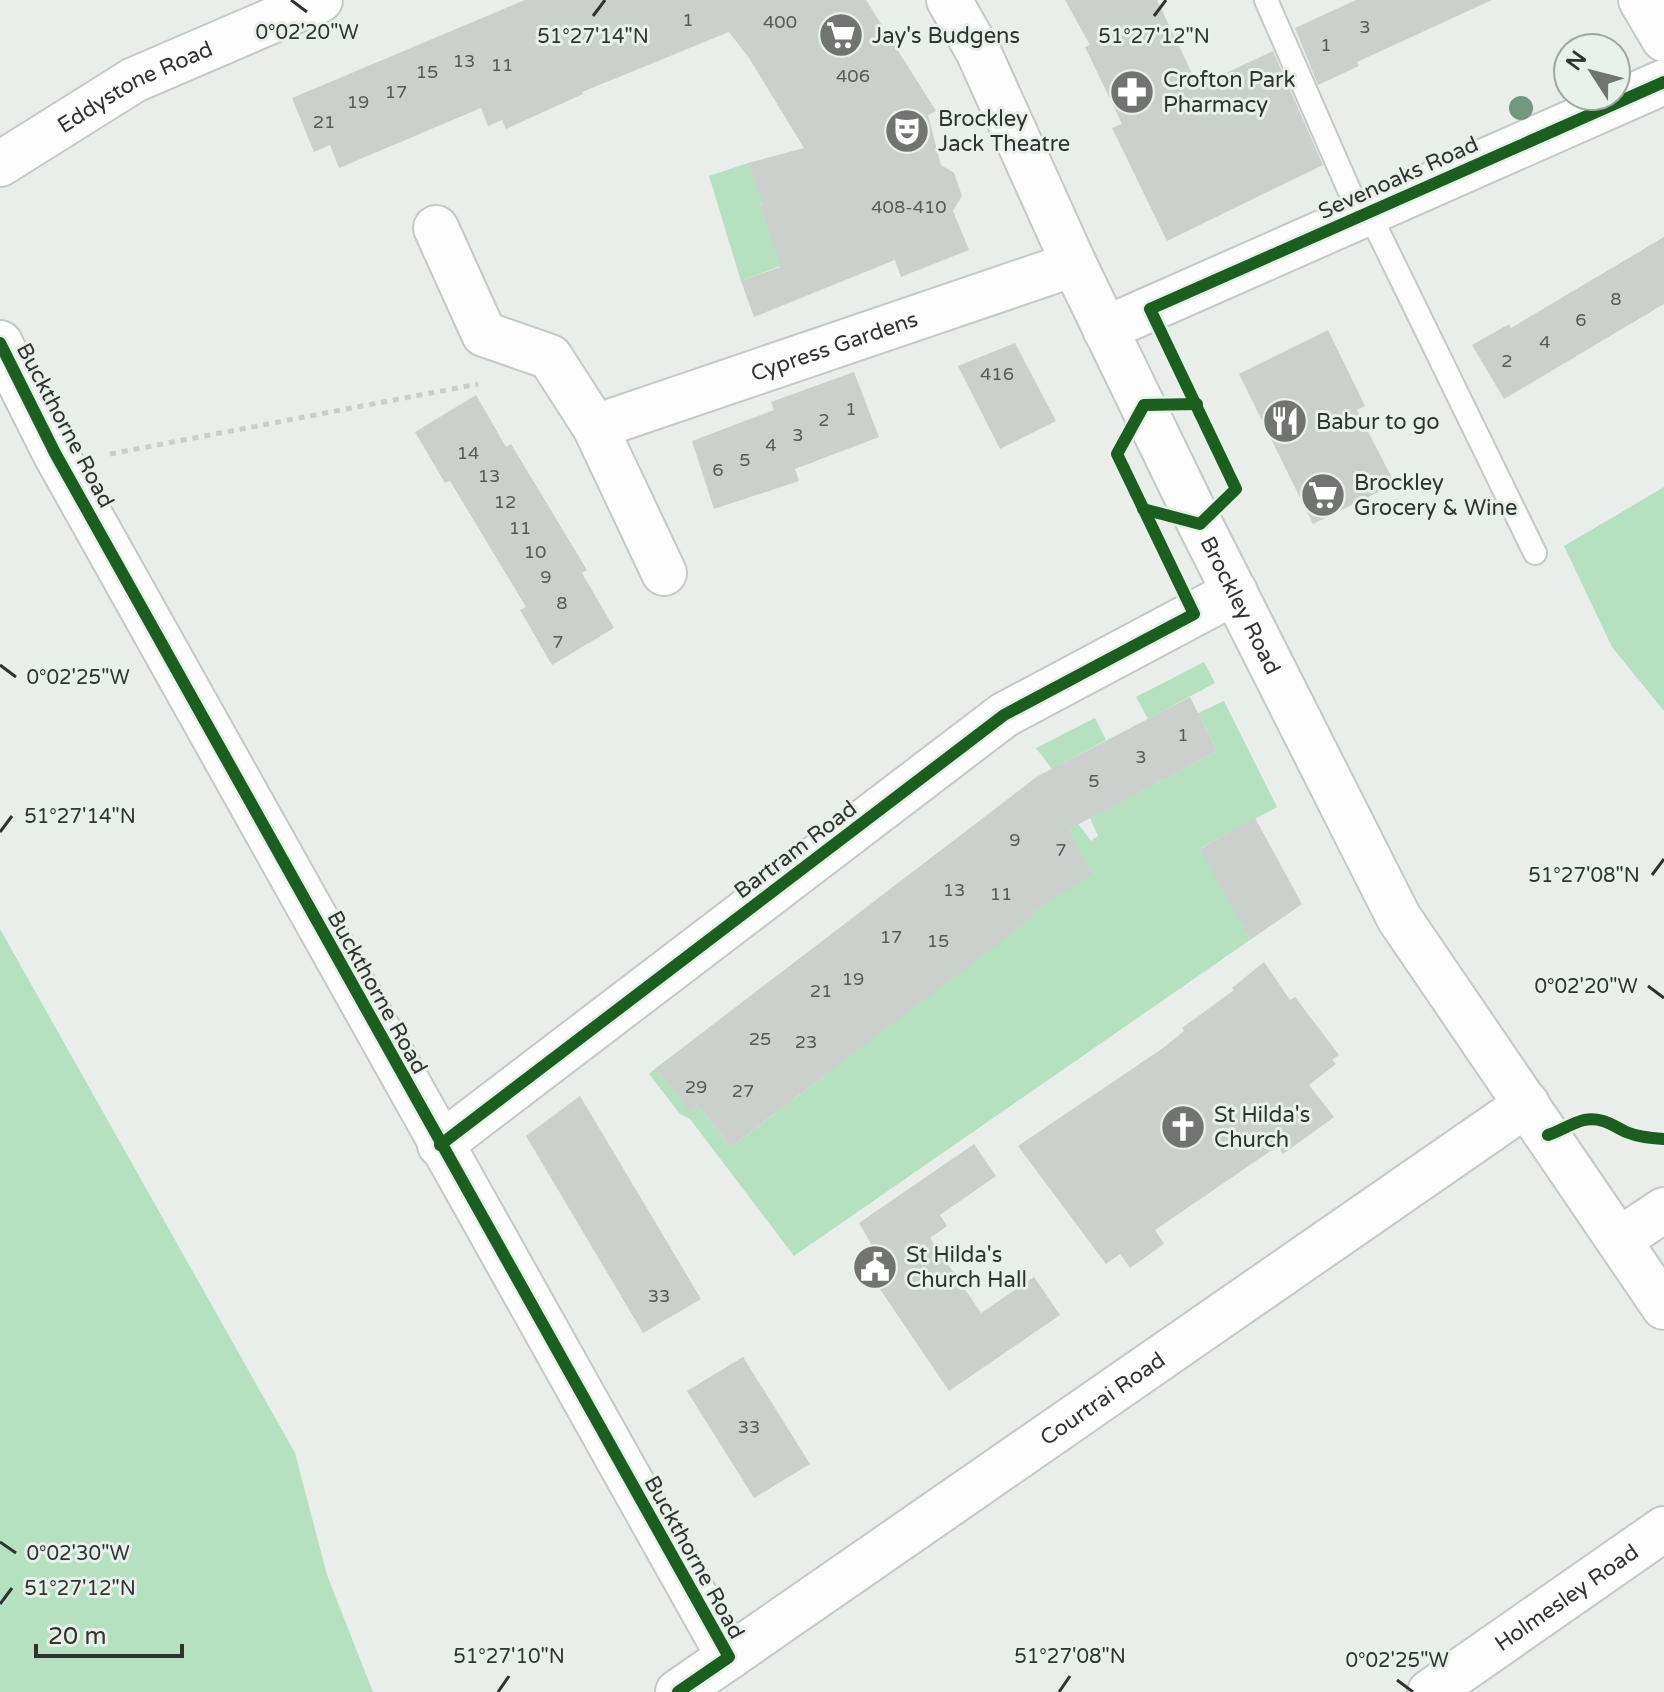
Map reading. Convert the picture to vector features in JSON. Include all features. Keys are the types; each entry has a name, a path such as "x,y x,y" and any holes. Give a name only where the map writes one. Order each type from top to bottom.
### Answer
{"street":[{"name":"Eddystone Road","path":"0,164 134,80 320,0"},
{"name":"Brockley Road","path":"949,0 978,51 1105,329 1399,918 1664,1307"},
{"path":"1641,0 1664,39"},
{"name":"Sevenoaks Road","path":"1105,329 1664,82"},
{"path":"436,228 484,334 550,357 595,427 664,573"},
{"name":"Cypress Gardens","path":"595,427 1074,264"},
{"name":"Buckthorne Road","path":"0,343 55,453 729,1657"},
{"name":"Bartram Road","path":"440,1145 1004,715 1235,592"},
{"name":"Courtrai Road","path":"678,1692 1527,1104"},
{"path":"1619,1240 1664,1210"},
{"name":"Holmesley Road","path":"1430,1692 1664,1529"}],"lane":[{"path":"1266,0 1364,213 1535,553"}],"path":[{"path":"55,453 101,456 481,384"}],"green space":[{"path":"748,163 777,198 760,205 767,226 843,242 741,281 709,176"},
{"path":"1664,487 1664,711 1612,647 1564,546"},
{"path":"1204,662 1215,683 1148,719 1136,697"},
{"path":"1224,701 1277,807 1201,848 1250,940 794,1256 690,1119 680,1114 649,1074 656,1068 690,1111 697,1105 731,1147 777,1112 745,1070 793,1100 840,1063 1005,873 1091,874 1065,826 1074,818 1091,841 1098,836 1090,818 1217,751 1198,713"},
{"path":"1095,718 1106,740 1052,769 1036,748"},
{"path":"0,929 295,1453 327,1575 373,1692 0,1692"}],"building":[{"path":"525,0 866,0 936,111 928,115 941,165 954,173 962,196 953,211 969,250 901,277 895,260 754,317 741,281 780,267 748,163 804,148 749,58 729,32 582,92 506,129 502,120 488,126 481,108 339,168 330,145 314,152 292,98"},
{"path":"1065,0 1157,0 1198,86 1273,51 1323,165 1167,241 1112,128 1122,124 1085,47 1090,45"},
{"path":"1356,0 1492,0 1357,62 1359,66 1318,85 1295,28"},
{"path":"1664,237 1664,304 1504,399 1472,345 1509,324 1511,328"},
{"path":"1328,330 1365,406 1357,410 1395,484 1313,524 1239,374"},
{"path":"1015,343 1056,421 1000,449 958,366"},
{"path":"854,372 879,437 795,469 799,481 714,509 692,441 774,410 771,402"},
{"path":"476,395 506,447 511,444 587,570 582,573 614,628 552,665 520,610 526,607 450,481 445,483 415,432"},
{"path":"1190,697 1217,751 1068,830 1092,874 1032,912 1034,916 731,1147 697,1105 690,1112 656,1068 1038,776"},
{"path":"1255,818 1302,904 1250,940 1200,849"},
{"name":"St Hilda's Church","path":"1264,962 1290,1000 1295,997 1339,1055 1332,1060 1336,1064 1309,1085 1334,1117 1283,1154 1278,1146 1155,1230 1164,1244 1130,1268 1120,1254 1106,1264 1018,1146 1163,1048 1184,1031 1182,1028 1234,990 1232,988"},
{"path":"580,1096 701,1299 643,1333 526,1136"},
{"name":"St Hilda's Church Hall","path":"974,1144 996,1176 940,1215 947,1226 930,1238 981,1313 1034,1277 1060,1315 949,1391 871,1276 885,1268 859,1223"},
{"path":"743,1357 810,1464 754,1498 687,1391"}],"cycle path":[{"path":"1143,509 1200,524 1236,489 1150,309 1664,82"},
{"path":"0,343 55,453 729,1657 678,1692"},
{"path":"440,1145 1004,715 1194,614 1117,454 1144,405 1197,404"},
{"path":"1548,1135 1590,1119 1606,1122 1635,1135 1664,1139"}],"place":[{"name":"Jay's Budgens","path":"841,35"},
{"name":"Crofton Park Pharmacy","path":"1132,92"},
{"name":"Brockley Jack Theatre","path":"907,131"},
{"name":"Babur to go","path":"1285,421"},
{"name":"Brockley Grocery & Wine","path":"1323,495"},
{"name":"St Hilda's Church","path":"1183,1127"},
{"name":"St Hilda's Church Hall","path":"875,1267"}]}
